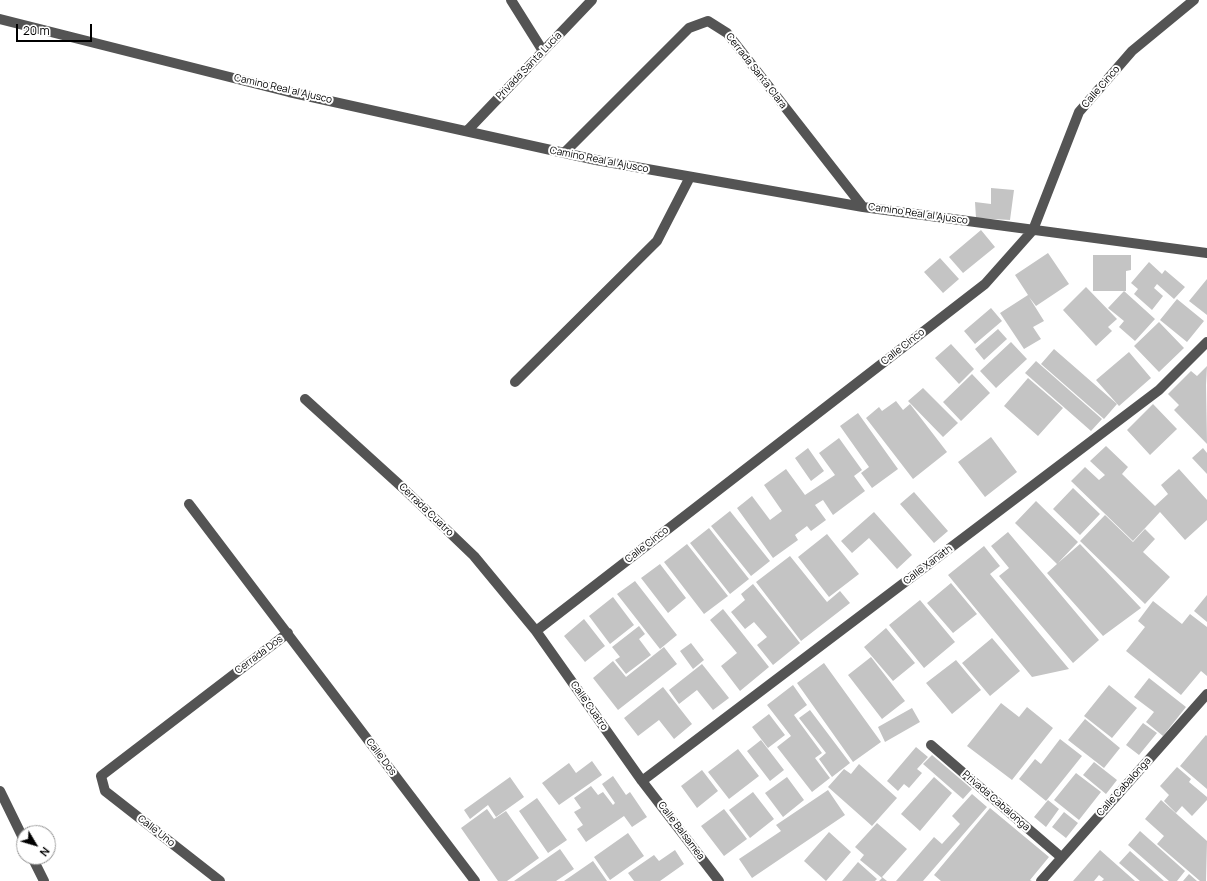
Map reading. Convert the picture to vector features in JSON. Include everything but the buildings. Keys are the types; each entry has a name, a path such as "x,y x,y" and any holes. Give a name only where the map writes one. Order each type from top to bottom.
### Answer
{"street":[{"path":"511,0 543,51"},
{"name":"Privada Santa Lucía","path":"467,131 592,0"},
{"name":"Calle Cinco","path":"536,631 986,284 1033,230 1079,112 1132,51 1194,0"},
{"name":"Camino Real al Ajusco","path":"0,19 290,92 564,153 862,207 1207,252"},
{"name":"Cerrada Santa Clara","path":"564,153 689,28 708,21 727,33 862,207"},
{"path":"515,382 657,241 690,177"},
{"name":"Calle Xanath","path":"642,781 1158,390 1207,342"},
{"name":"Cerrada Cuatro","path":"304,399 403,488 474,556 536,631"},
{"name":"Cerrada Dos","path":"101,776 288,633 189,504"},
{"name":"Calle Cuatro","path":"536,631 642,781"},
{"name":"Calle Dos","path":"288,633 474,881"},
{"name":"Calle Cabalonga","path":"1041,881 1207,694"},
{"name":"Privada Cabalonga","path":"931,745 1061,857"},
{"name":"Calle Uno","path":"101,776 105,791 220,881"},
{"name":"Calle Balsamea","path":"642,781 719,881"},
{"path":"0,791 17,825"},
{"path":"36,865 44,881"}]}
